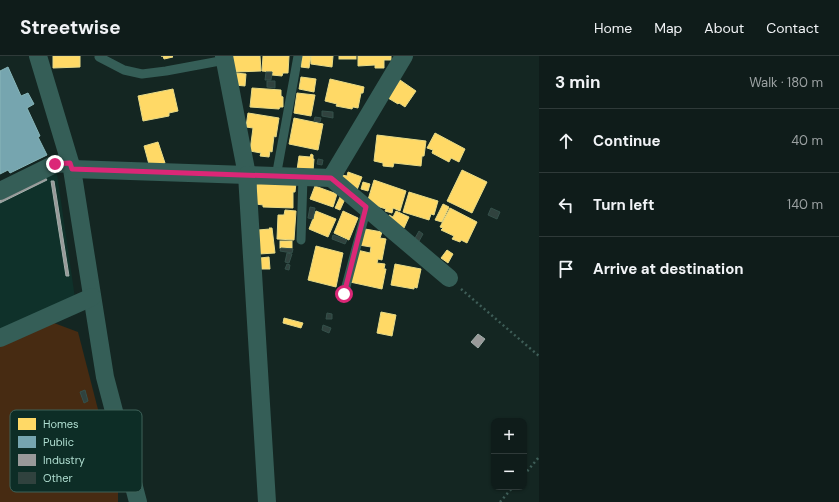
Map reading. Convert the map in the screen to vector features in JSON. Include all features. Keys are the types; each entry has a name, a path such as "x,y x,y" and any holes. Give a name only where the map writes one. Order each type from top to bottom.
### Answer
{"street":[{"path":"38,56 71,166 105,377 114,410"},
{"path":"331,178 404,56"},
{"path":"224,58 247,176 267,502"},
{"path":"0,191 55,164 247,176 331,178 449,278"},
{"path":"0,338 92,297"},
{"path":"135,492 138,502"}],"lane":[{"path":"276,176 298,56"},
{"path":"99,57 124,70 142,74 166,71 224,58"},
{"path":"301,240 303,177"},
{"path":"344,294 366,207"}],"path":[{"path":"449,278 539,356"},
{"path":"527,471 539,457"},
{"path":"500,502 510,490"}],"shaded area":[{"path":"56,167 75,298 0,332 0,193"},
{"path":"54,323 78,332 98,410 10,410 10,492 118,492 118,502 0,502 0,346"}],"building: Homes":[{"path":"53,56 80,56 80,67 53,68"},
{"path":"163,56 172,56 173,57 164,59"},
{"path":"231,56 260,56 261,71 232,71"},
{"path":"263,56 289,56 288,73 283,73 282,76 272,75 273,72 262,71"},
{"path":"302,56 311,56 309,68 301,67"},
{"path":"311,56 333,56 332,67 311,64"},
{"path":"339,56 356,56 356,59 339,59"},
{"path":"358,56 391,56 391,60 384,60 384,68 375,68 375,65 358,66"},
{"path":"235,73 246,74 245,86 234,85"},
{"path":"301,77 316,79 314,92 299,89"},
{"path":"330,79 364,87 363,93 361,93 358,108 353,107 352,109 336,106 337,104 325,101"},
{"path":"400,80 416,91 405,107 388,98"},
{"path":"252,88 281,90 283,107 280,107 279,109 250,107"},
{"path":"173,89 178,111 169,113 169,116 143,121 138,96"},
{"path":"297,93 315,95 311,116 294,113"},
{"path":"248,113 279,118 276,137 274,136 272,152 270,151 269,157 260,156 261,153 250,151 253,128 246,127"},
{"path":"294,118 323,124 318,150 289,144"},
{"path":"435,133 465,149 459,162 451,158 449,162 432,153 433,150 427,148"},
{"path":"377,135 426,141 421,166 394,163 393,167 383,166 383,163 374,161"},
{"path":"158,142 165,163 150,168 144,146"},
{"path":"311,154 313,155 314,159 313,171 297,170 299,156 310,157"},
{"path":"462,170 487,182 472,213 447,201"},
{"path":"348,172 362,177 357,190 340,182 342,175 347,176"},
{"path":"374,180 406,191 400,211 393,208 392,213 385,211 386,209 367,203"},
{"path":"257,182 296,183 295,192 293,192 293,208 263,207 263,205 256,204"},
{"path":"363,182 370,184 368,191 361,189"},
{"path":"315,186 337,194 333,207 310,199"},
{"path":"409,192 438,201 434,215 431,214 429,220 403,212"},
{"path":"340,197 345,199 340,210 335,208"},
{"path":"443,204 449,207 442,222 435,220"},
{"path":"450,208 477,222 467,243 461,240 460,242 452,239 454,236 441,230 443,228 440,227"},
{"path":"285,210 296,211 294,240 277,239 278,215 284,215"},
{"path":"316,211 336,219 328,237 309,229"},
{"path":"343,211 358,218 349,240 334,233"},
{"path":"396,211 409,217 404,228 387,220 389,215 393,217"},
{"path":"269,228 272,228 275,253 259,254 258,230 270,229"},
{"path":"365,229 382,232 380,238 386,239 382,260 378,259 377,263 385,264 384,269 386,269 382,289 350,282 357,250 370,253 371,247 359,245"},
{"path":"280,241 292,241 292,248 280,248"},
{"path":"316,246 343,253 336,287 308,280"},
{"path":"447,250 453,254 448,263 441,258"},
{"path":"269,257 270,269 261,269 260,258"},
{"path":"395,264 421,269 417,288 414,287 414,289 391,285"},
{"path":"381,312 396,315 392,336 377,333"},
{"path":"284,318 303,323 301,328 283,323"}],"building: Public":[{"path":"8,67 21,96 28,93 34,104 27,108 40,136 38,137 47,155 10,173 8,170 0,174 0,71"}],"building: Industry":[{"path":"44,176 47,180 0,203 0,197"},
{"path":"51,181 54,181 69,276 66,276"},
{"path":"478,334 485,339 478,348 471,342"}],"building: Other":[{"path":"266,72 272,72 271,80 265,80"},
{"path":"267,81 275,81 275,88 267,87"},
{"path":"322,111 333,112 333,118 322,116"},
{"path":"315,117 321,118 320,122 314,121"},
{"path":"318,159 323,160 322,165 317,164"},
{"path":"310,207 315,208 313,219 308,218"},
{"path":"491,208 500,212 497,219 488,215"},
{"path":"419,231 423,234 418,243 414,240"},
{"path":"333,235 347,240 345,244 332,239"},
{"path":"281,248 293,249 292,253 280,251"},
{"path":"287,253 292,254 289,263 285,262"},
{"path":"287,264 290,265 289,270 285,269"},
{"path":"327,313 332,314 332,319 326,319"},
{"path":"323,325 331,328 329,333 322,330"},
{"path":"85,390 88,401 84,403 80,392"}],"route":[{"path":"55,164 70,163 72,169 331,178 366,207 344,294"}]}
